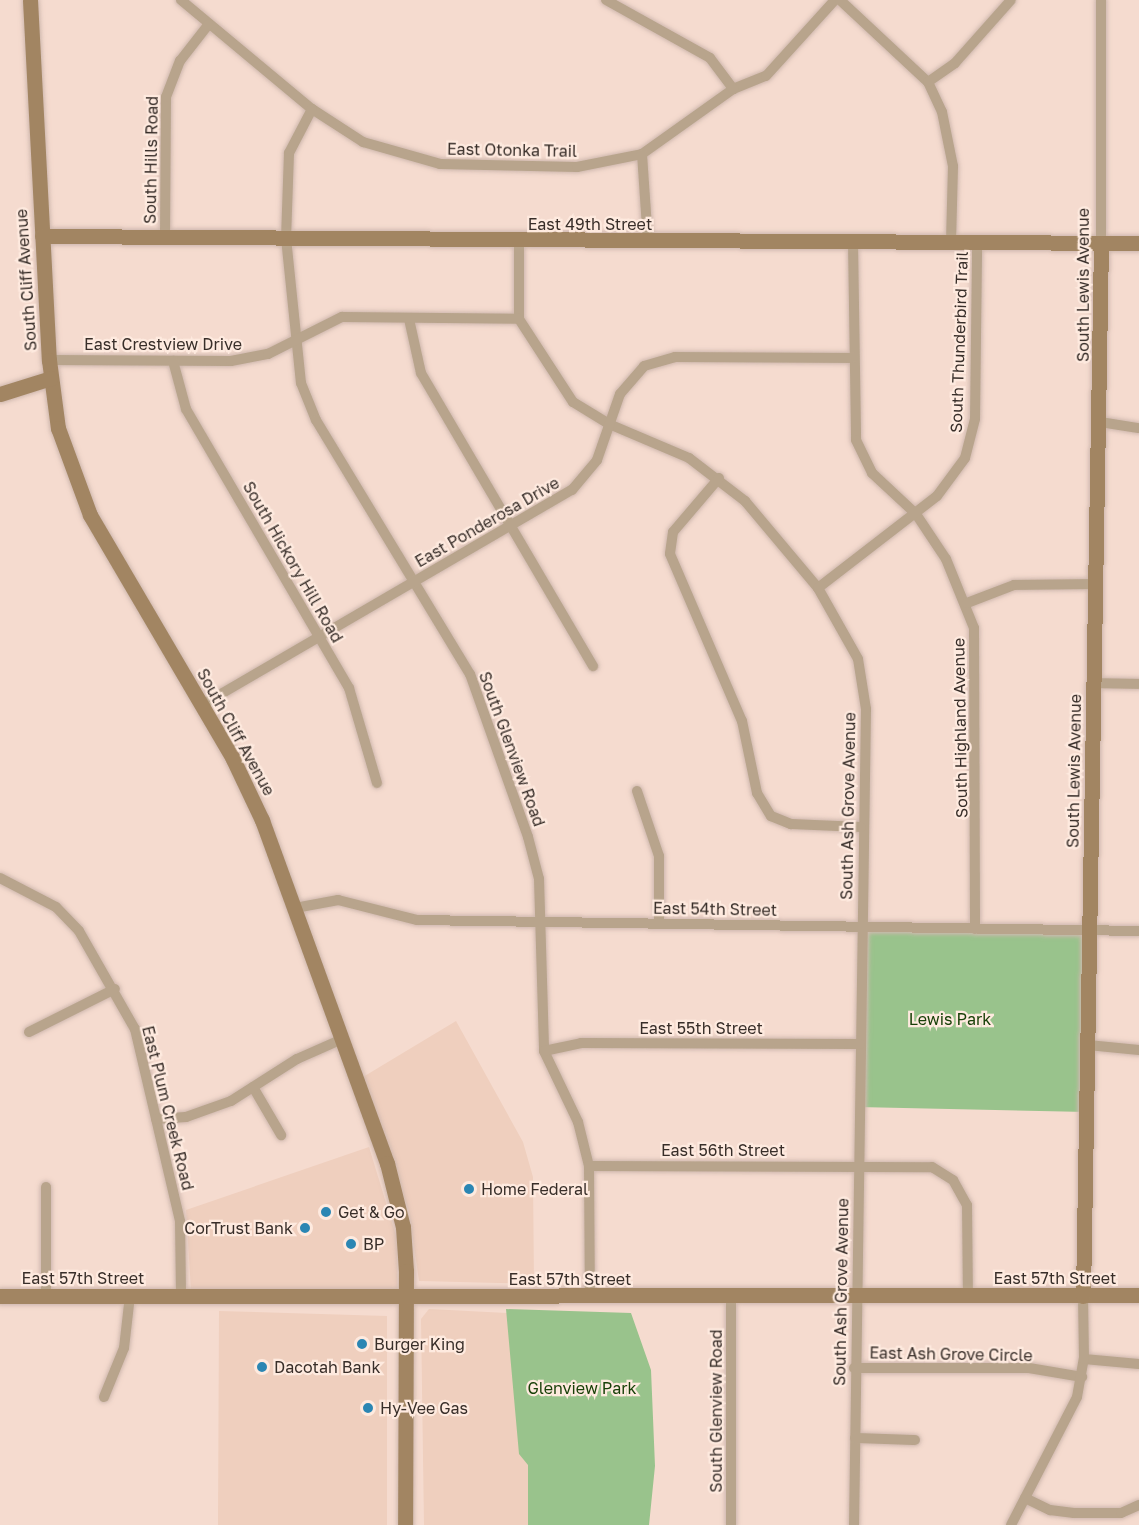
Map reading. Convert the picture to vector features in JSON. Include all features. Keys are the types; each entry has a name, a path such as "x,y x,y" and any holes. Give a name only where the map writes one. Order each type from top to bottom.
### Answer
{"main road":[{"name":"South Cliff Avenue","path":"30,0 49,360 58,428 80,495 202,705 262,820 396,1194 406,1298 405,1525"},
{"name":"East 49th Street","path":"42,236 519,242 1139,243"},
{"name":"South Lewis Avenue","path":"1083,1296 1094,584 1100,422 1101,243"},
{"path":"0,394 51,378"},
{"name":"East 57th Street","path":"0,1296 406,1298 1139,1295"}],"street":[{"name":"East Otonka Trail","path":"181,0 208,25 312,109 363,142 440,164 577,167 642,153 733,89 779,67 835,0"},
{"path":"606,0 710,58 733,89"},
{"name":"South Thunderbird Trail","path":"840,0 928,82 949,135 951,242"},
{"path":"928,82 955,63 1011,0"},
{"name":"South Lewis Avenue","path":"1101,0 1101,243"},
{"name":"South Hills Road","path":"165,237 166,97 180,61 208,25"},
{"name":"South Glenview Road","path":"312,109 289,153 286,238 294,340 310,410 470,674 528,837 539,879 544,1052 578,1122 589,1166 590,1297"},
{"path":"642,153 648,241"},
{"path":"519,242 519,319"},
{"name":"South Highland Avenue","path":"853,242 853,358 860,452 877,479 916,514 967,603 977,655 975,928"},
{"name":"South Thunderbird Trail","path":"818,588 916,514 957,473 974,433 977,243"},
{"name":"East Crestview Drive","path":"49,360 251,359 342,317 519,319"},
{"path":"409,319 421,373 593,666"},
{"name":"South Ash Grove Avenue","path":"519,319 573,402 609,424 663,445 719,478 754,510 818,588 846,631 862,678 860,1044 854,1297 854,1525"},
{"name":"East Ponderosa Drive","path":"202,705 415,582 580,483 597,460 609,424 628,380 655,361 853,358"},
{"name":"South Hickory Hill Road","path":"173,361 186,409 349,688 377,783"},
{"path":"1100,422 1139,428"},
{"path":"719,478 673,532 670,554 742,721 757,793 771,816 791,824 861,827"},
{"path":"967,603 1014,585 1094,584"},
{"path":"1093,684 1139,684"},
{"path":"637,790 659,856 659,922"},
{"name":"East Plum Creek Road","path":"0,878 56,907 89,944 115,989 142,1051 180,1221 181,1296"},
{"name":"East 54th Street","path":"295,908 338,900 417,920 659,922 1139,932"},
{"path":"29,1032 115,989"},
{"path":"156,1119 205,1111 340,1040"},
{"name":"East 55th Street","path":"544,1052 581,1043 860,1044"},
{"path":"1088,1045 1139,1050"},
{"path":"253,1087 281,1135"},
{"name":"East 56th Street","path":"589,1166 919,1165 953,1180 967,1205 968,1296"},
{"path":"46,1187 46,1296"},
{"path":"104,1397 124,1348 130,1296"},
{"name":"South Lewis Avenue","path":"1011,1525 1063,1434 1082,1377 1083,1296"},
{"name":"South Glenview Road","path":"731,1297 731,1525"},
{"path":"1084,1359 1139,1364"},
{"name":"East Ash Grove Circle","path":"854,1368 1029,1368 1082,1377"},
{"path":"855,1438 915,1440"},
{"path":"1025,1498 1050,1510 1074,1513 1121,1513 1139,1505"}],"shaded area":[{"path":"456,1021 523,1142 533,1177 534,1284 419,1281 409,1211 363,1077"},
{"path":"369,1147 397,1239 397,1293 191,1290 186,1210"},
{"path":"429,1309 507,1313 528,1465 528,1525 424,1525 421,1319"},
{"path":"219,1311 387,1316 387,1525 218,1525"}],"green space":[{"name":"Lewis Park","path":"860,927 1090,931 1087,1112 858,1107"},
{"name":"Glenview Park","path":"506,1309 631,1313 651,1370 655,1466 649,1525 528,1525 528,1465 519,1454"}],"place":[{"name":"Home Federal","path":"469,1189"},
{"name":"Get & Go","path":"326,1212"},
{"name":"CorTrust Bank","path":"305,1228"},
{"name":"BP","path":"351,1244"},
{"name":"Burger King","path":"362,1344"},
{"name":"Dacotah Bank","path":"262,1367"},
{"name":"Hy-Vee Gas","path":"368,1408"}]}
